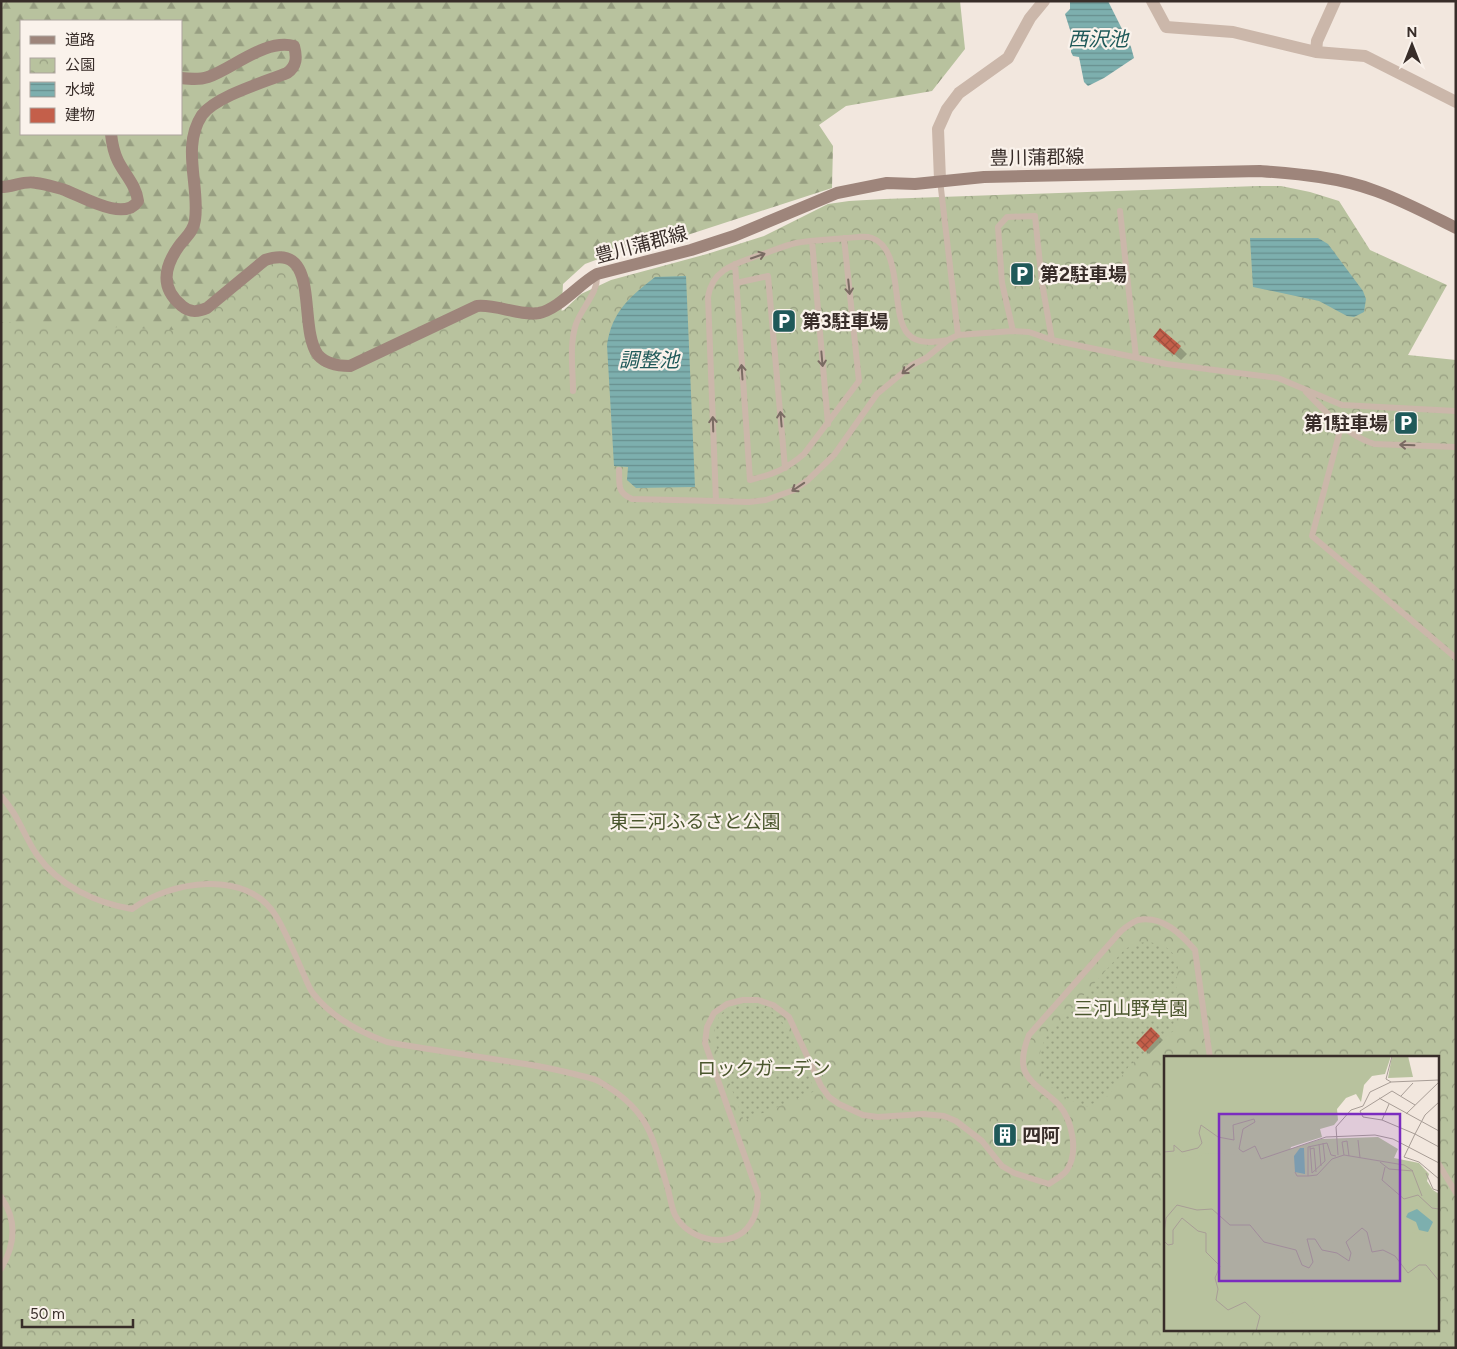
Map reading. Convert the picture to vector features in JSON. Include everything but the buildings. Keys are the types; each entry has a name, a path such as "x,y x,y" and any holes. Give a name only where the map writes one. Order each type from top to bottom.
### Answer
{"main road":[{"name":"豊川蒲郡線","path":"182,78 199,79 209,77 247,56 282,44 294,46 297,57 293,69 287,74 242,90 220,102 204,114 197,124 192,149 196,212 194,227 170,259 166,284 170,292 188,310 199,311 207,308 265,260 274,257 292,260 303,274 310,336 318,355 329,362 350,366 476,306 488,305 540,313 558,304 579,288 586,279 598,274 691,250 734,236 836,193 887,183 914,184 984,177 1260,171 1341,181 1375,190 1456,228"},
{"path":"1,187 33,182 62,189 107,208 123,210 133,207 138,201 135,187 117,160 111,135"}],"street":[{"path":"940,180 938,129 946,109 959,93 1008,58 1030,18 1044,1"},
{"path":"1152,1 1166,26 1233,32 1316,52 1365,56 1456,102"},
{"path":"1316,52 1317,41 1336,1"}],"lane":[{"path":"940,180 958,335"},
{"path":"1120,211 1136,357"},
{"path":"1013,331 1002,283 998,227 1007,218 1035,216 1042,283 1052,340"},
{"path":"716,501 708,297 709,288 714,278 735,264 795,243 844,238 872,238 883,246 889,254 902,323 908,334 919,341 948,340"},
{"path":"735,264 750,480 772,475 786,468 804,454 859,381 844,238"},
{"path":"812,241 828,424"},
{"path":"573,391 574,332 577,322 595,289 598,274"},
{"path":"736,283 768,276 786,468"},
{"path":"619,470 620,491 623,495 632,499 749,502 766,500 794,490 808,480 834,455 877,394 912,365 926,358 948,340 958,335 1013,331 1029,332 1052,340 1167,364 1278,378 1342,406 1456,411"},
{"path":"1303,389 1341,427 1361,439 1374,444 1456,447"},
{"path":"1341,427 1312,536 1456,658"},
{"path":"1,796 9,804 19,820 37,855 52,872 72,888 92,898 132,909 146,898 202,884 220,884 240,888 254,894 267,904 276,916 312,992 336,1016 366,1034 387,1042 554,1068 598,1080 624,1096 639,1112 654,1140 676,1215 684,1226 696,1236 711,1240 726,1241 737,1236 750,1226 757,1212 758,1194 705,1043 707,1027 714,1013 727,1004 743,1000 758,1000 773,1005 789,1017 821,1086 829,1097 839,1104 864,1115 878,1117 924,1114 944,1116 956,1120 982,1141 1002,1166 1014,1173 1049,1184 1066,1171 1073,1157 1070,1124 1059,1106 1034,1082 1024,1069 1023,1052 1029,1035 1121,931 1137,920 1154,920 1170,926 1195,950 1210,1056"},
{"path":"1440,1166 1456,1193"},
{"path":"1,1197 8,1208 12,1224 13,1241 10,1254 1,1269"}],"green space":[{"path":"1,1 960,1 965,49 932,91 846,106 819,125 833,146 832,188 666,242 609,255 585,264 563,284 560,341 1436,1056 1427,1056 1,786"},
{"name":"東三河ふるさと公園","path":"1281,186 1339,201 1370,250 1447,285 1408,355 1456,360 1456,1348 1,1348 1,322 176,330 204,315 271,263 284,264 296,273 307,345 313,361 329,369 349,373 374,359 481,311 538,319 564,310 581,294 611,280 707,254 764,236 828,204 849,201"},
{"name":"三河山野草園","path":"1148,942 1168,948 1174,955 1178,965 1173,1031 1129,1066 1108,1096 1086,1107 1074,1102 1053,1089 1041,1072 1039,1061 1041,1049 1047,1036 1125,949 1137,943"},
{"name":"ロックガーデン","path":"748,1003 770,1010 781,1021 798,1050 815,1091 744,1121 717,1050 715,1029 717,1020 723,1012 733,1006"}],"water":[{"name":"西沢池","path":"1070,1 1108,1 1131,47 1134,58 1088,86 1084,82 1079,57 1073,56 1071,52 1071,33 1065,14 1070,9"},
{"path":"1250,238 1318,238 1328,244 1363,291 1366,299 1364,312 1354,317 1347,316 1319,301 1253,287"},
{"name":"調整池","path":"686,276 695,487 636,488 627,480 628,467 614,466 607,345 609,333 618,314 630,298 655,277"}],"place":[{"name":"第2駐車場","path":"1022,274"},
{"name":"第3駐車場","path":"784,321"},
{"name":"第1駐車場","path":"1406,423"},
{"name":"四阿","path":"1005,1135"}]}
